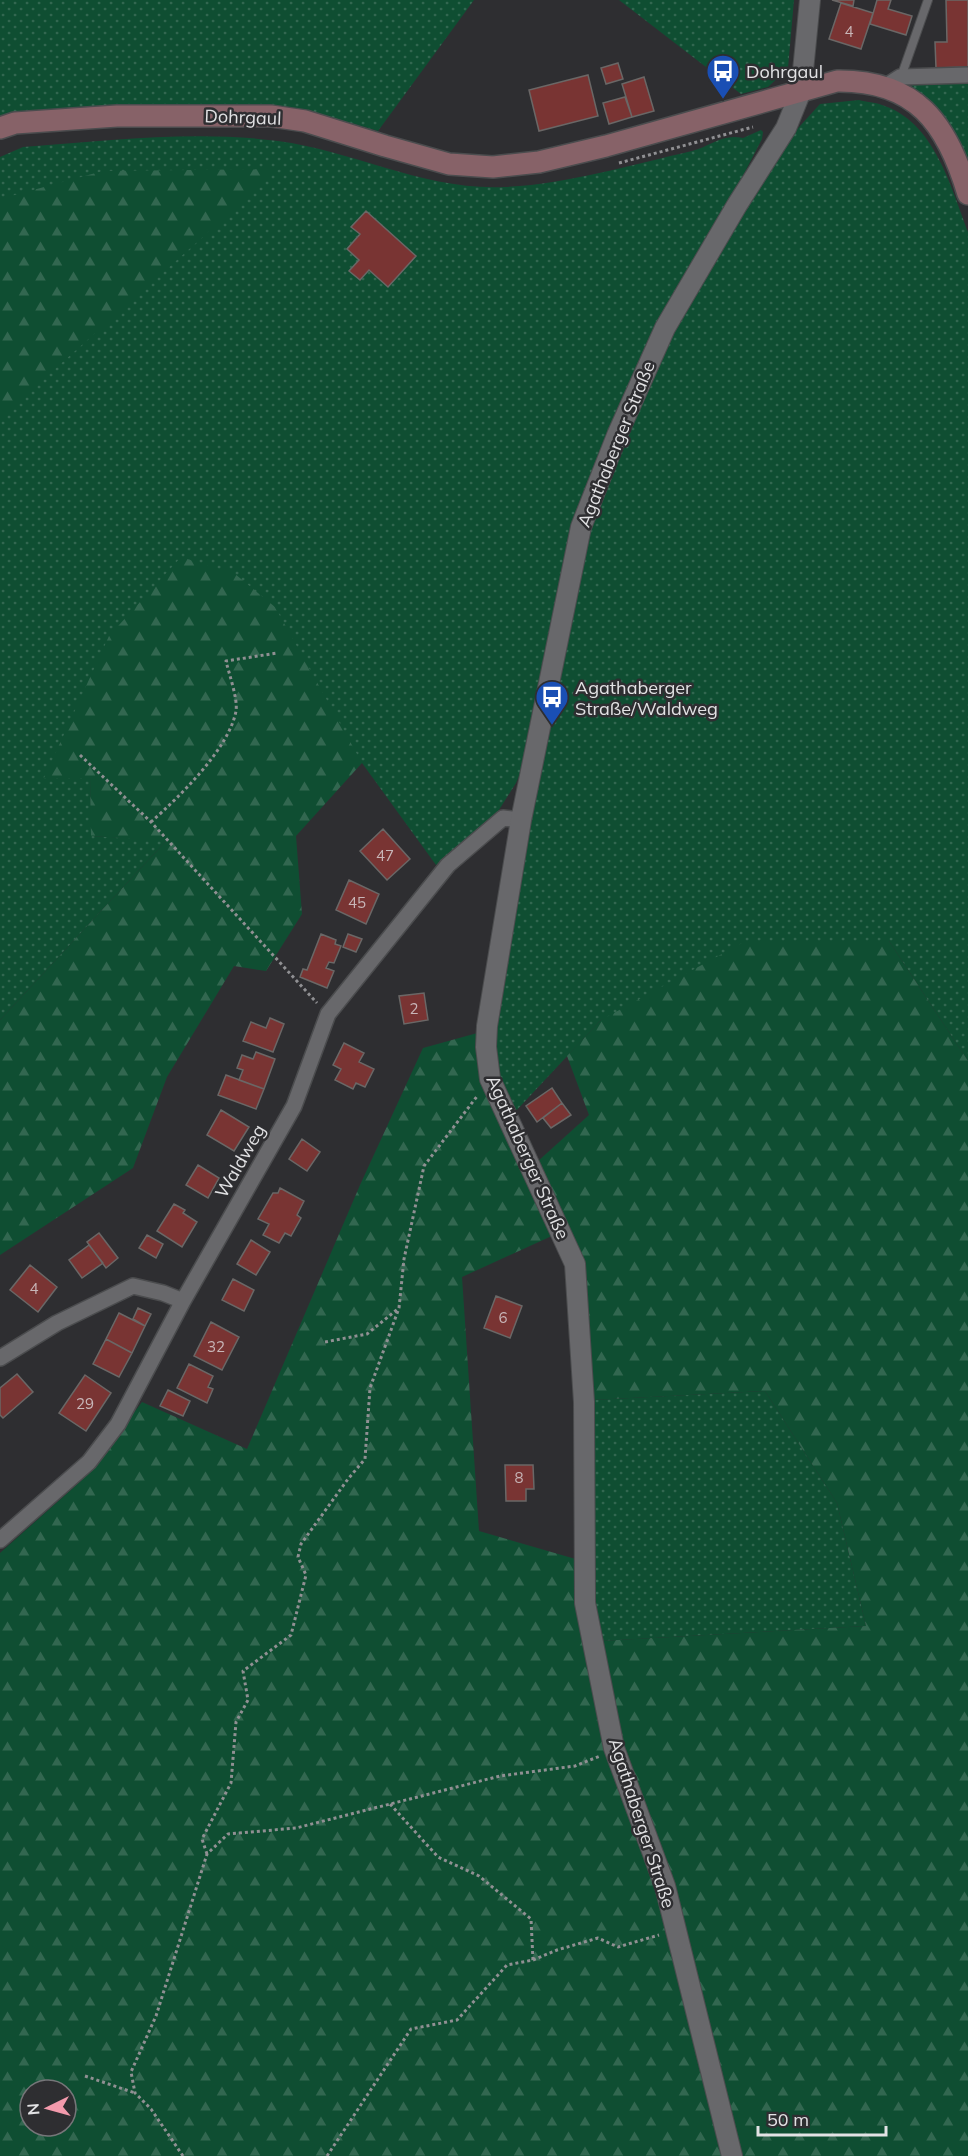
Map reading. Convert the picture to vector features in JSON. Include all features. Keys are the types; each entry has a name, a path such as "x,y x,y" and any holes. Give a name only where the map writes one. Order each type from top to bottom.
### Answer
{"main road":[{"name":"Dohrgaul","path":"0,128 15,123 117,116 246,115 305,121 385,147 449,164 493,167 550,159 837,81 893,82 932,118 951,147 968,194"}],"street":[{"path":"801,91 810,0"},
{"path":"893,82 968,75"},
{"name":"Agathaberger Straße","path":"732,2156 665,1886 614,1748 585,1603 584,1402 575,1264 490,1079 486,1047 487,1026 521,820 581,527 618,433 665,328 786,128 801,91"},
{"name":"Waldweg","path":"0,1540 89,1462 118,1424 183,1301 294,1106 328,1014 448,865 503,818 521,820"},
{"path":"0,1358 57,1323 133,1286 163,1293 183,1301"}],"lane":[{"path":"893,82 928,0"}],"path":[{"path":"719,136 753,127"},
{"path":"151,822 184,793 229,734 237,708 226,661 276,653"},
{"path":"80,755 151,822 328,1014"},
{"path":"207,1854 202,1839 231,1783 236,1722 248,1700 243,1671 291,1635 306,1575 298,1557 301,1544 365,1459 370,1388 399,1308 404,1259 424,1167 490,1079"},
{"path":"325,1342 367,1334 399,1308"},
{"path":"135,2093 131,2072 156,2016 207,1854 228,1834 296,1828 500,1776 575,1766 607,1754 614,1748"},
{"path":"390,1804 438,1857 479,1876 531,1919 533,1960"},
{"path":"327,2156 411,2029 457,2020 507,1965 533,1960 598,1938 618,1947 652,1938 675,1927"},
{"path":"85,2076 135,2093 151,2109 183,2156"}],"green space":[{"path":"0,0 474,0 378,131 307,110 273,105 216,104 116,105 15,123 0,128"},
{"path":"619,0 794,0 788,68 768,87 741,94"},
{"path":"968,82 968,165 945,120 909,83"},
{"path":"859,100 879,104 900,113 928,140 947,176 968,232 968,1061 889,941 601,1020 514,1113 498,1079 492,1057 494,1022 535,794 588,531 621,437 670,332 790,137 820,104"},
{"path":"761,130 762,139 611,430 526,760 516,783 497,813 436,865 362,763 45,778 90,778 92,836 167,840 0,1020 0,157 23,147 183,136 215,136 278,141 306,146 447,183 476,187 505,187 552,182 599,173 692,151 730,137 743,138"},
{"path":"279,169 0,418 0,199 103,171"},
{"path":"181,557 235,574 275,607 362,763 296,836 302,914 266,971 234,966 167,1077 133,1168 0,1255 0,1020 166,841 91,836 90,778 44,778 109,636"},
{"path":"889,941 968,1061 968,2156 0,2156 0,1553 82,1480 142,1402 247,1449 360,1185 423,1048 481,1032 554,1235 462,1277 479,1531 579,1560 600,1641 866,1626 837,1503 765,1391 592,1400 583,1262 537,1162 589,1115 567,1056 601,1020 742,943"},
{"path":"765,1391 837,1503 866,1626 600,1641 591,1563 592,1400"}],"building":[{"path":"832,0 854,0 853,6"},
{"path":"877,0 891,0 888,9 912,16 906,35 870,24"},
{"path":"946,0 968,0 968,67 936,68 935,42 947,42"},
{"path":"841,3 873,13 861,49 829,39"},
{"path":"618,63 623,79 606,84 601,68"},
{"path":"588,75 598,116 539,131 529,90"},
{"path":"644,77 654,111 632,117 622,84"},
{"path":"625,97 632,117 609,124 603,103"},
{"path":"366,211 416,256 388,287 369,270 360,280 349,271 359,260 347,249 360,234 351,227"},
{"path":"383,829 410,859 387,880 360,851"},
{"path":"349,880 379,894 366,924 336,910"},
{"path":"321,934 336,940 335,944 341,946 334,963 329,962 326,968 334,971 327,988 300,977 303,969 307,970"},
{"path":"348,934 362,939 356,952 343,947"},
{"path":"424,993 428,1020 404,1024 399,996"},
{"path":"270,1018 284,1024 273,1052 243,1041 251,1022 266,1028"},
{"path":"344,1043 364,1053 359,1062 374,1069 365,1087 356,1083 353,1089 335,1080 341,1069 333,1065"},
{"path":"256,1052 275,1059 264,1089 239,1080 243,1070 237,1068 242,1055 253,1059"},
{"path":"226,1075 264,1089 256,1109 218,1095"},
{"path":"552,1088 562,1103 537,1122 526,1106"},
{"path":"562,1103 571,1115 551,1128 543,1118"},
{"path":"221,1110 249,1127 234,1151 207,1135"},
{"path":"302,1139 320,1152 307,1171 289,1159"},
{"path":"198,1165 219,1178 208,1198 186,1185"},
{"path":"280,1188 304,1201 297,1215 301,1218 291,1236 285,1233 279,1243 263,1235 269,1224 258,1219 273,1193 278,1193"},
{"path":"174,1204 185,1210 183,1213 197,1222 182,1247 157,1231"},
{"path":"99,1233 118,1258 106,1268 87,1242"},
{"path":"147,1235 163,1244 156,1258 139,1248"},
{"path":"251,1240 270,1252 256,1275 237,1264"},
{"path":"89,1245 103,1263 82,1278 69,1260"},
{"path":"30,1265 57,1287 38,1312 10,1290"},
{"path":"233,1279 254,1290 244,1311 222,1300"},
{"path":"496,1296 522,1306 510,1338 484,1328"},
{"path":"138,1308 151,1314 145,1326 133,1319"},
{"path":"119,1313 145,1326 132,1353 106,1339"},
{"path":"211,1322 239,1337 222,1370 194,1356"},
{"path":"106,1339 132,1353 119,1377 93,1364"},
{"path":"189,1364 213,1376 208,1387 213,1389 207,1403 177,1388"},
{"path":"17,1374 33,1392 3,1418 0,1415 0,1388"},
{"path":"85,1375 111,1393 86,1431 59,1413"},
{"path":"168,1390 190,1401 183,1416 160,1406"},
{"path":"505,1465 533,1465 534,1489 526,1489 526,1501 506,1501"}],"place":[{"name":"Dohrgaul","path":"723,100"},
{"name":"Agathaberger Straße/Waldweg","path":"552,726"}]}
